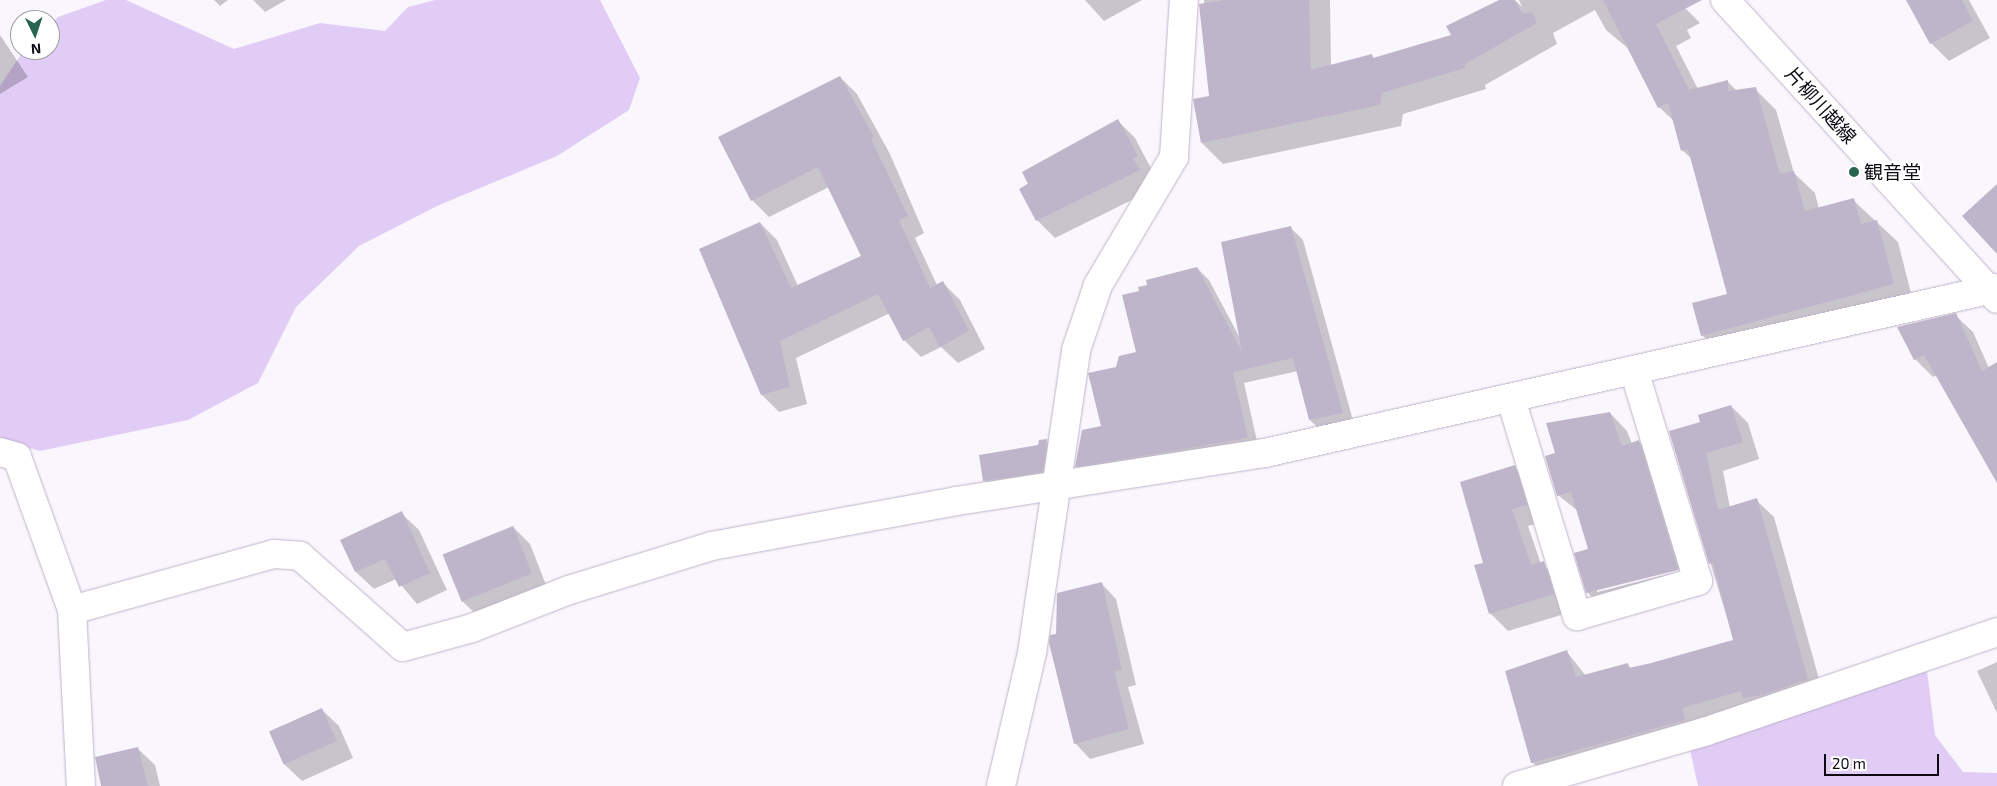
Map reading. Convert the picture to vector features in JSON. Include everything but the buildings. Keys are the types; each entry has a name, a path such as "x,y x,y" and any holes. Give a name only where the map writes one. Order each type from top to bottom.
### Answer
{"street":[{"path":"1001,786 1032,653 1076,350 1098,285 1174,157 1184,0"},
{"name":"片柳川越線","path":"1725,0 1994,292"},
{"path":"72,610 274,554 300,556 403,646 472,628 569,590 712,546 1265,453 1994,292"},
{"path":"1511,399 1577,616 1698,581 1634,370"},
{"path":"0,452 17,457 72,610 81,786"},
{"path":"1517,786 1704,732 1997,632"}],"shaded area":[{"path":"106,0 126,0 234,49 320,23 385,31 408,7 435,0 600,0 640,78 629,110 557,156 437,206 359,246 296,307 258,383 188,420 40,451 0,440 0,86 17,60 60,60 60,16"},
{"path":"1927,671 1935,735 1963,772 1997,773 1997,786 1698,786 1690,750"}],"place":[{"name":"観音堂","path":"1854,172"}]}
